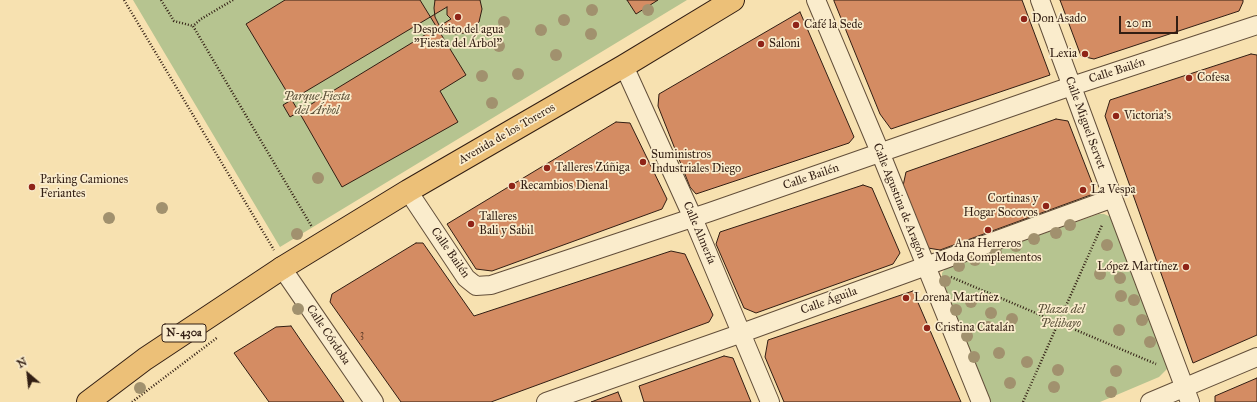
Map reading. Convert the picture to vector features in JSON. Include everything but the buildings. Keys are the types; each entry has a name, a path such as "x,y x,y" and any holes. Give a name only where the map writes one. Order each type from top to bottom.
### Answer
{"main road":[{"name":"Avenida de los Toreros","path":"280,261 408,191 624,66 733,0"},
{"name":"N-430a","path":"88,402 280,261"}],"street":[{"name":"Calle Agustina de Aragón","path":"816,0 880,152 981,402"},
{"name":"Calle Miguel Servet","path":"1040,0 1185,387"},
{"name":"Calle Bailén","path":"408,191 466,278 476,286 491,285 693,218 1071,86 1257,25"},
{"name":"Calle Almería","path":"624,66 693,218 770,402"},
{"name":"Calle Águila","path":"546,402 742,333 1113,198"},
{"name":"Calle Córdoba","path":"280,261 374,402"},
{"path":"1150,402 1257,357"}],"path":[{"path":"124,0 280,261"},
{"path":"161,0 174,22 193,26 312,228"},
{"path":"193,26 201,19 233,0"},
{"path":"1023,402 1104,222"},
{"path":"948,276 1167,368 1185,387"},
{"path":"132,402 221,336"}],"green space":[{"name":"Parque Fiesta del Árbol","path":"133,0 687,0 280,247"},
{"name":"Plaza del Pelibayo","path":"1099,214 1104,214 1111,217 1168,366 1167,369 1159,377 1100,402 991,402 942,279 942,273 946,268"}],"place":[{"name":"Despósito del agua \"Fiesta del Árbol\"","path":"458,17"},
{"name":"Don Asado","path":"1024,19"},
{"name":"Café la Sede","path":"796,25"},
{"name":"Saloni","path":"761,44"},
{"name":"Lexia","path":"1085,54"},
{"name":"Cofesa","path":"1189,78"},
{"name":"Victoria's","path":"1116,116"},
{"name":"Suministros Industriales Diego","path":"643,162"},
{"name":"Talleres Zúñiga","path":"547,168"},
{"name":"Recambios Dienal","path":"512,186"},
{"name":"Parking Camiones Feriantes","path":"32,187"},
{"name":"La Vespa","path":"1083,190"},
{"name":"Cortinas y Hogar Socovos","path":"1046,206"},
{"name":"Talleres Bali y Sabil","path":"471,224"},
{"name":"Ana Herreros Moda Complementos","path":"988,230"},
{"name":"López Martínez","path":"1186,267"},
{"name":"Lorena Martínez","path":"906,298"},
{"name":"Cristina Catalán","path":"927,328"}]}
